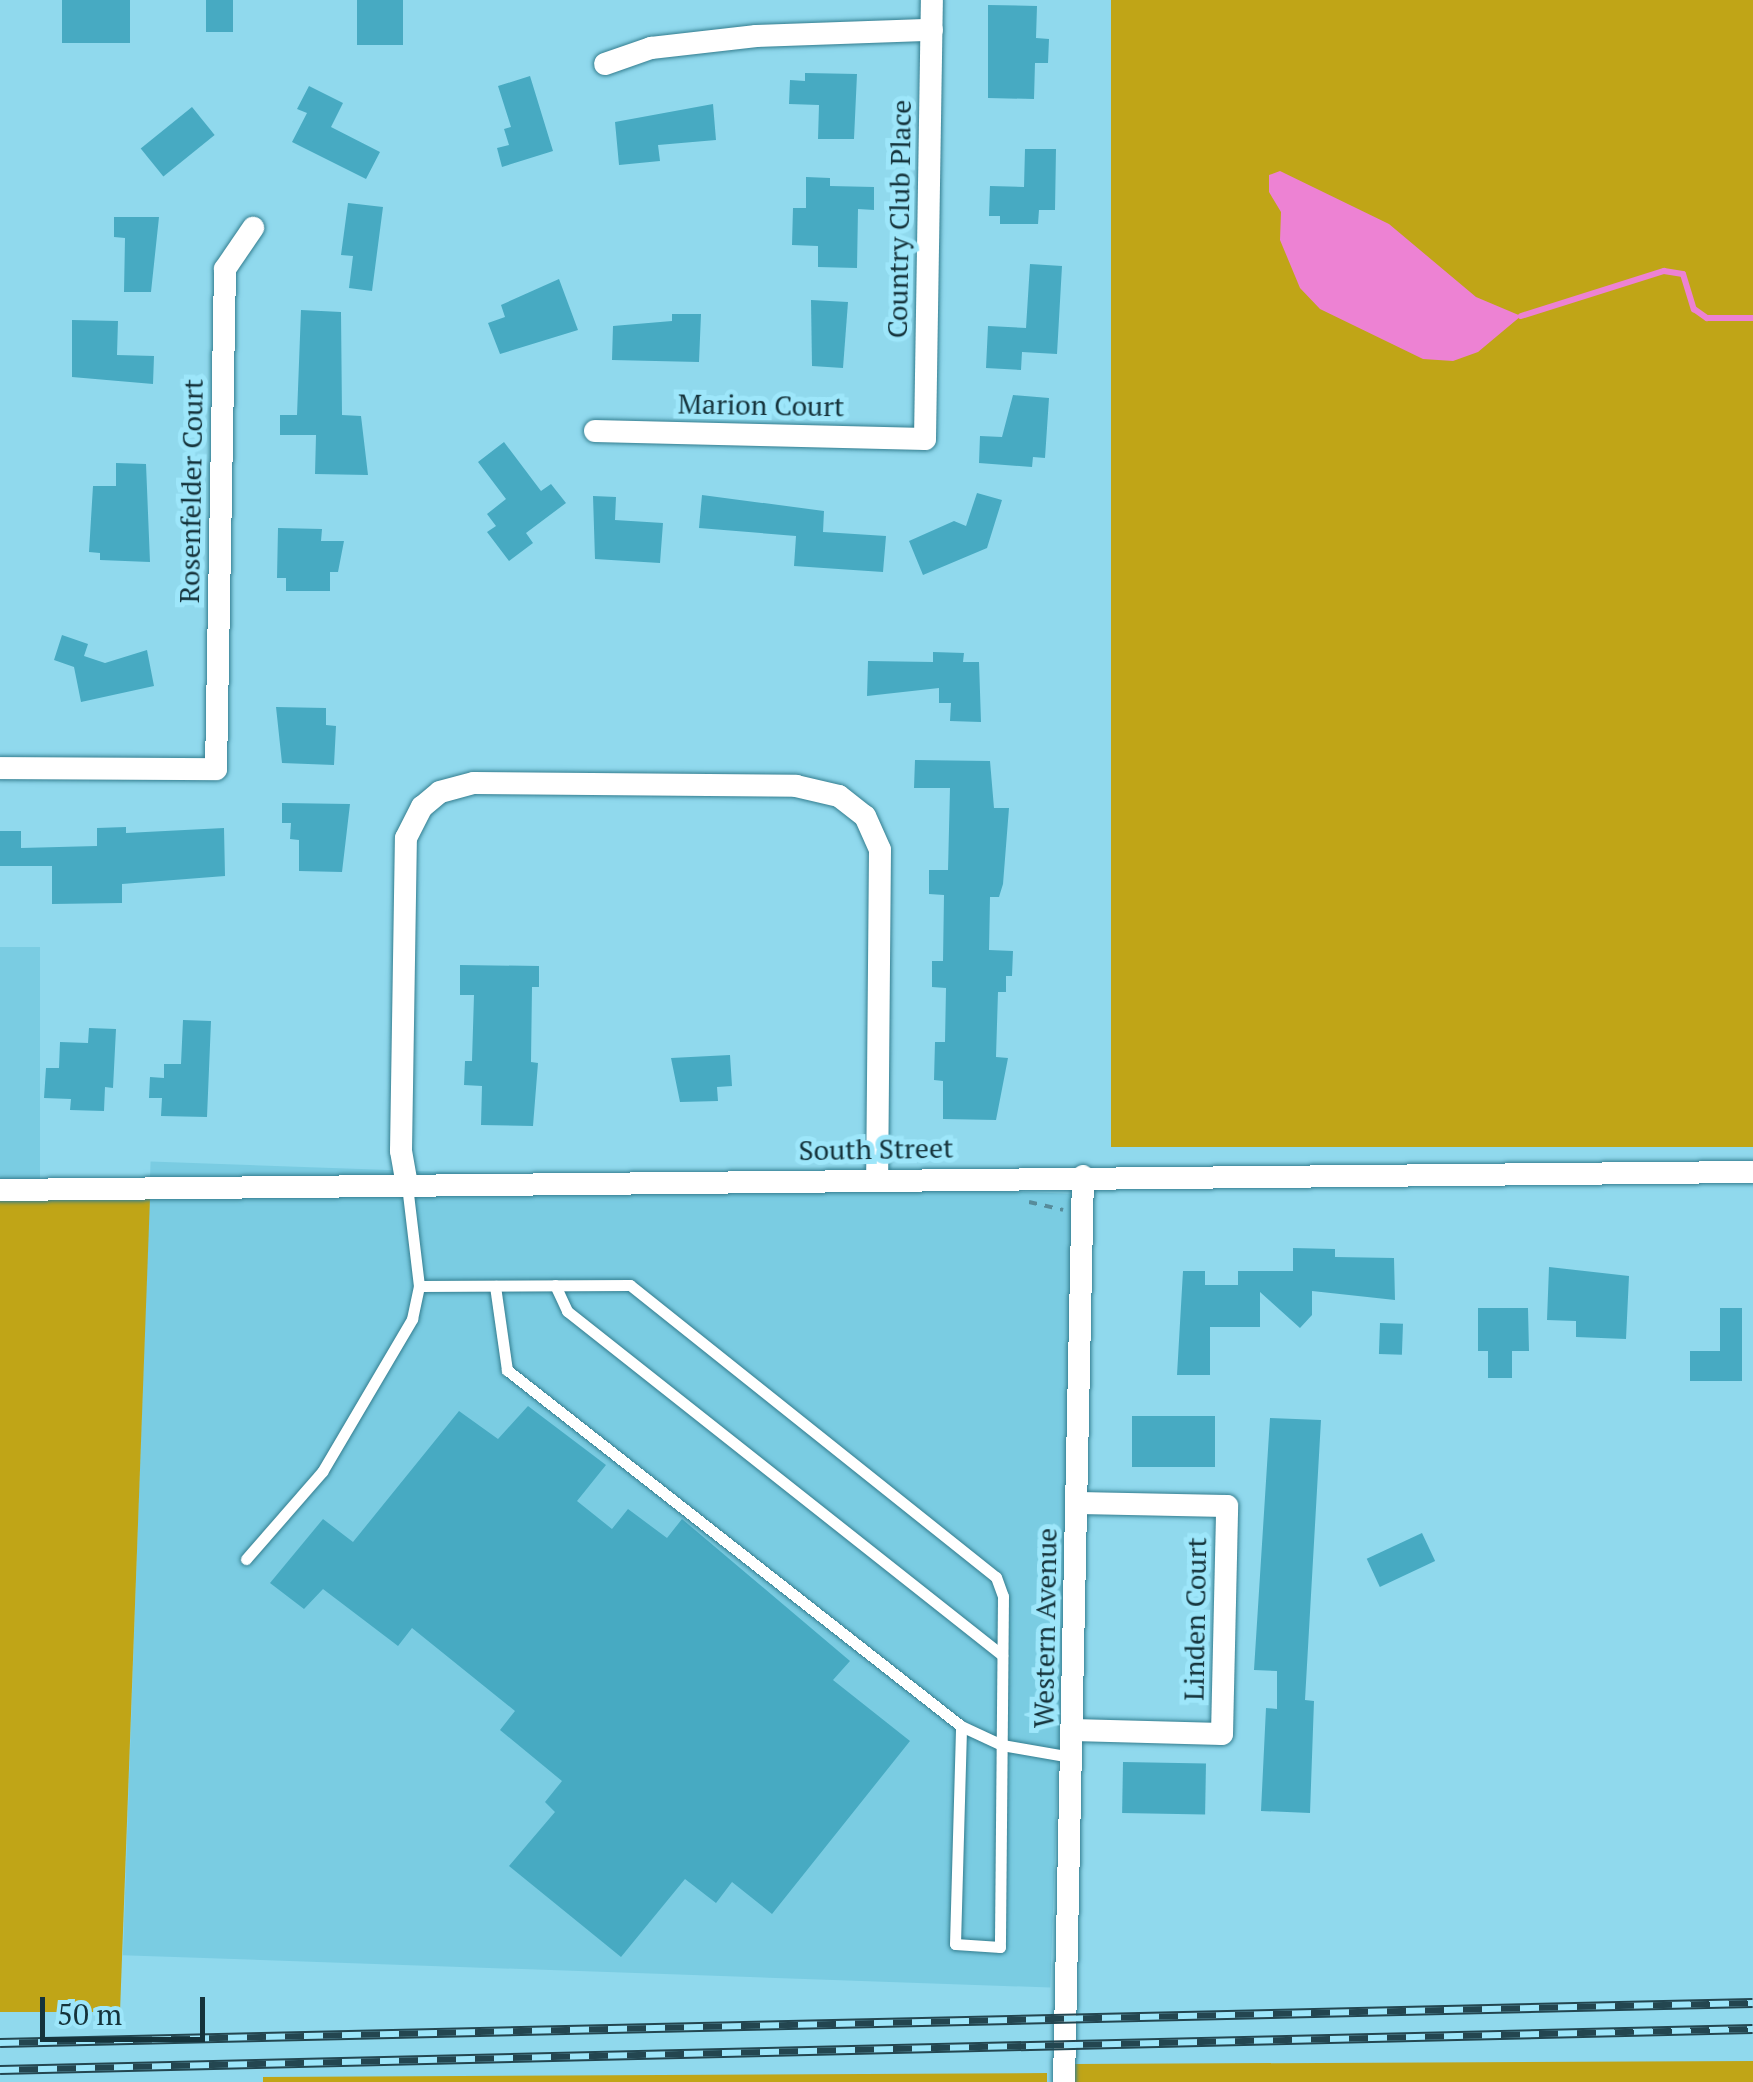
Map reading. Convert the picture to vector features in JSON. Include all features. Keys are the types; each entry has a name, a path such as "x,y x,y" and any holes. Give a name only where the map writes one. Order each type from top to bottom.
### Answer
{"street":[{"name":"Country Club Place","path":"925,439 932,0"},
{"path":"605,64 651,48 738,38 932,30"},
{"name":"Rosenfelder Court","path":"0,768 216,769 225,268 253,228"},
{"name":"Marion Court","path":"595,430 925,439"},
{"path":"407,1185 401,1151 406,838 422,807 440,792 474,782 796,786 839,796 865,816 880,850 878,1179"},
{"name":"South Street","path":"0,1190 1753,1172"},
{"name":"Western Avenue","path":"1064,2082 1083,1176"},
{"name":"Linden Court","path":"1073,1730 1222,1734 1223,1696 1227,1506 1078,1503"}],"lane":[{"path":"246,1560 322,1472 412,1319 419,1286 407,1185"},
{"path":"419,1286 630,1285 996,1577 1003,1596 1000,1947 955,1944 961,1726"},
{"path":"495,1286 507,1370 961,1726 1002,1745 1072,1757"},
{"path":"555,1286 567,1311 1002,1655"}],"shaded area":[{"path":"1111,0 1753,0 1753,1147 1111,1147"},
{"path":"1280,171 1389,224 1476,297 1521,316 1478,352 1453,361 1423,359 1320,309 1300,288 1280,240 1281,212 1269,192 1269,175"},
{"path":"0,947 40,947 40,1179 0,1179"},
{"path":"151,1162 1078,1194 1050,1988 123,1955"},
{"path":"150,1198 120,2012 0,2012 0,1201"},
{"path":"1753,2061 1753,2082 1073,2082 1073,2064"},
{"path":"1047,2073 1047,2082 263,2082 263,2077"}],"building":[{"path":"62,0 130,0 130,43 62,43"},
{"path":"206,0 233,0 233,32 206,32"},
{"path":"357,0 403,0 403,45 357,45"},
{"path":"988,5 1037,6 1036,38 1049,39 1048,63 1035,63 1034,99 988,98"},
{"path":"805,73 857,74 854,139 818,139 819,105 789,104 790,80 805,81"},
{"path":"530,76 553,151 502,167 497,148 509,145 504,129 511,127 498,86"},
{"path":"309,86 343,103 331,127 380,152 366,179 292,142 307,113 297,109"},
{"path":"713,104 716,140 658,145 660,161 619,165 615,122"},
{"path":"192,107 215,135 163,177 141,149"},
{"path":"1025,149 1056,149 1055,210 1039,210 1038,224 1000,224 1000,216 989,216 990,186 1024,187"},
{"path":"806,177 830,178 830,186 874,187 874,210 858,209 857,268 818,267 818,246 792,245 793,208 806,208"},
{"path":"348,203 383,207 372,291 349,288 353,256 341,255"},
{"path":"114,217 159,217 151,292 124,292 125,238 114,237"},
{"path":"1030,264 1062,266 1057,354 1022,352 1021,370 986,368 988,326 1026,328"},
{"path":"559,279 578,330 500,354 488,323 505,317 501,305"},
{"path":"811,300 848,302 843,368 812,366"},
{"path":"301,310 341,312 342,415 361,416 368,475 315,474 316,435 280,435 280,415 297,415"},
{"path":"672,314 701,314 699,362 612,360 613,326 672,321"},
{"path":"72,320 118,321 117,355 154,356 153,384 72,377"},
{"path":"1013,395 1049,398 1045,458 1033,457 1032,467 979,463 980,436 1002,437"},
{"path":"504,442 541,491 551,484 566,503 526,533 533,543 509,561 487,532 496,526 487,514 506,499 478,462"},
{"path":"116,463 146,464 150,562 100,560 100,553 89,552 93,486 116,486"},
{"path":"977,493 1002,500 987,548 923,575 909,541 954,521 966,526"},
{"path":"702,495 824,511 823,532 886,536 883,572 794,566 796,536 699,528"},
{"path":"593,496 616,497 615,520 663,523 660,563 595,559"},
{"path":"278,528 322,529 321,541 344,541 338,572 330,572 330,591 286,591 286,578 277,578"},
{"path":"62,635 88,644 84,656 105,663 147,650 154,686 81,702 74,667 54,660"},
{"path":"933,652 964,653 963,662 979,662 981,722 950,721 951,703 939,703 939,688 867,696 868,661 933,662"},
{"path":"276,707 326,708 326,725 336,726 334,765 282,763"},
{"path":"915,760 990,761 994,808 1009,808 1003,884 999,897 990,897 989,950 1013,951 1012,976 1006,976 1006,992 998,992 996,1057 1008,1058 996,1120 943,1119 943,1081 934,1080 935,1042 945,1042 946,988 932,987 932,961 943,961 944,895 929,894 929,870 948,870 950,788 914,788"},
{"path":"282,803 350,804 342,872 299,871 299,840 290,839 291,823 282,823"},
{"path":"126,827 126,833 224,828 225,876 122,884 122,903 52,904 52,866 0,866 0,831 21,831 21,848 97,846 97,828"},
{"path":"460,965 539,966 539,987 532,987 531,1062 538,1063 533,1126 481,1125 482,1086 464,1085 465,1061 472,1061 474,995 460,995"},
{"path":"183,1020 211,1021 207,1117 161,1116 162,1098 149,1098 150,1077 164,1078 164,1064 181,1064"},
{"path":"89,1028 116,1029 113,1088 105,1087 104,1111 70,1110 71,1099 44,1098 46,1068 59,1068 60,1042 88,1043"},
{"path":"730,1055 732,1086 717,1087 718,1101 680,1102 671,1058"},
{"path":"1293,1248 1335,1249 1335,1257 1394,1258 1395,1300 1312,1291 1312,1315 1300,1328 1260,1292 1260,1327 1210,1327 1210,1375 1177,1375 1183,1271 1205,1271 1205,1285 1238,1285 1238,1271 1293,1271"},
{"path":"1549,1267 1629,1276 1626,1339 1576,1337 1576,1321 1547,1320"},
{"path":"1478,1308 1528,1308 1529,1351 1512,1351 1512,1378 1488,1378 1488,1351 1478,1351"},
{"path":"1720,1308 1742,1308 1742,1381 1690,1381 1690,1351 1720,1351"},
{"path":"1380,1323 1403,1324 1402,1355 1379,1354"},
{"path":"528,1406 606,1465 577,1501 612,1529 628,1509 667,1538 682,1519 850,1661 833,1680 910,1741 772,1914 732,1882 716,1903 685,1879 621,1957 509,1866 555,1812 545,1802 562,1781 500,1730 515,1711 412,1628 398,1646 323,1589 304,1609 270,1583 323,1519 353,1542 459,1411 498,1439"},
{"path":"1132,1416 1215,1416 1215,1467 1132,1467"},
{"path":"1270,1418 1321,1420 1305,1700 1314,1701 1310,1813 1261,1811 1266,1708 1277,1709 1277,1671 1254,1670"},
{"path":"1422,1533 1435,1561 1380,1587 1367,1559"},
{"path":"1123,1762 1206,1763 1205,1814 1122,1813"}],"waterway":[{"path":"1521,316 1664,271 1683,274 1694,309 1707,318 1753,318"}],"railway":[{"path":"0,2043 1753,2003"},
{"path":"0,2070 1753,2029"}]}
